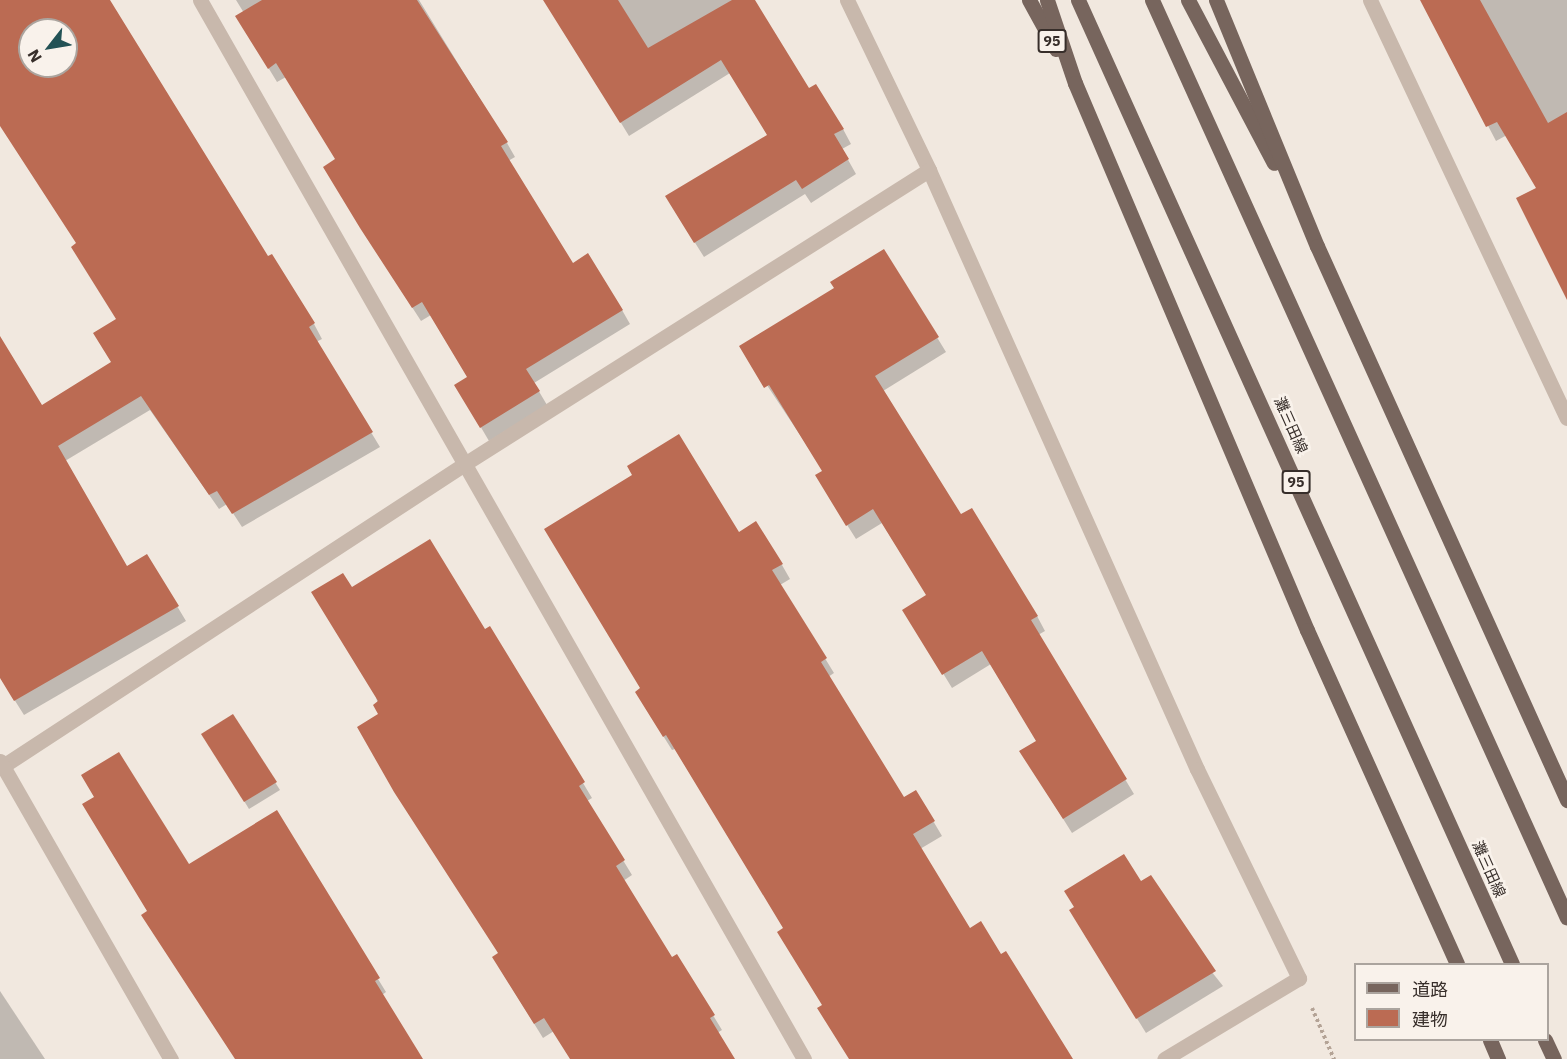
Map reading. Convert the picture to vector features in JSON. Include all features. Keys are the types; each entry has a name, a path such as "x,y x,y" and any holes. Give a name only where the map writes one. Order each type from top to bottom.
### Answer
{"main road":[{"name":"95","path":"1029,0 1075,83"},
{"name":"95","path":"1047,0 1075,83 1307,630 1457,963"},
{"name":"灘三田線","path":"1078,0 1512,963"},
{"path":"1152,0 1567,918"},
{"path":"1188,0 1317,246"},
{"path":"1216,0 1317,246 1567,800"},
{"path":"1490,1041 1498,1059"},
{"path":"1545,1041 1554,1059"}],"street":[{"path":"200,0 804,1059"},
{"path":"847,0 929,171 1197,769 1299,978 1164,1059"},
{"path":"1370,0 1567,418"},
{"path":"171,1059 1,765 466,463 929,171"}],"path":[{"path":"1299,978 1334,1059"}],"building":[{"path":"0,0 110,0 268,256 272,254 315,323 309,327 373,432 232,514 217,491 209,495 141,396 58,446 127,566 147,554 179,606 14,701 0,678 0,336 42,405 111,362 93,333 116,319 71,247 76,243 0,126"},
{"path":"262,0 417,0 508,142 501,146 573,263 588,253 623,310 526,369 540,391 480,428 454,385 467,377 422,302 412,308 360,228 323,167 335,159 276,63 268,69 235,16"},
{"path":"543,0 618,0 648,48 732,0 755,0 809,88 816,84 844,129 834,134 849,159 802,189 796,180 694,243 665,196 767,135 721,60 620,123"},
{"path":"1420,0 1480,0 1548,123 1567,112 1567,300 1516,198 1536,188 1497,122 1486,127"},
{"path":"884,249 939,337 875,376 961,514 972,508 1038,616 1031,620 1127,779 1063,819 1019,751 1036,741 982,651 942,675 902,610 926,595 873,509 846,526 815,475 822,471 769,385 764,388 739,346 834,288 830,282"},
{"path":"679,434 739,532 756,521 783,564 772,570 827,658 821,662 904,797 916,790 935,821 913,834 970,928 981,921 1001,954 1006,951 1073,1059 849,1059 817,1008 822,1005 777,932 783,928 666,735 663,737 635,692 640,688 544,529 632,475 627,466"},
{"path":"430,539 485,629 490,626 585,782 579,786 625,860 616,866 672,957 677,954 715,1015 710,1018 735,1059 570,1059 544,1018 534,1024 492,957 498,953 394,792 357,727 378,714 373,705 378,701 311,592 343,573 352,587"},
{"path":"233,714 277,782 244,802 201,734"},
{"path":"119,752 189,864 277,810 380,978 375,981 423,1059 235,1059 141,915 147,911 82,804 94,797 81,775"},
{"path":"1124,854 1141,881 1151,875 1216,971 1136,1019 1069,910 1074,907 1064,891"}]}
